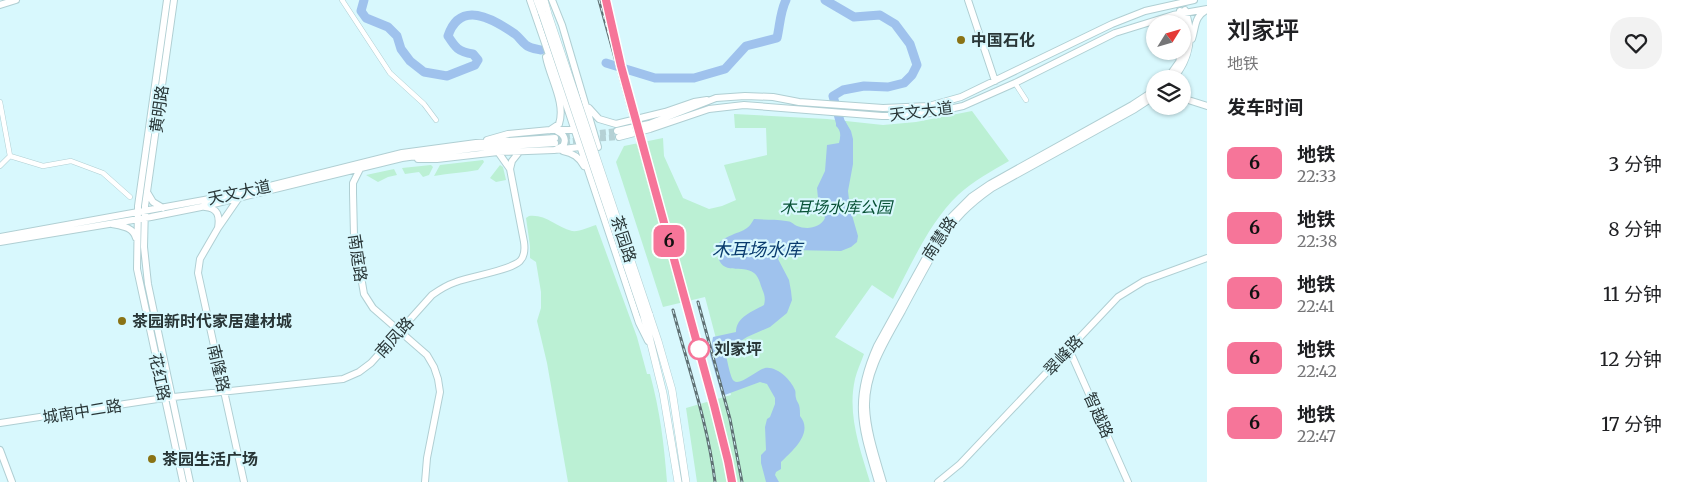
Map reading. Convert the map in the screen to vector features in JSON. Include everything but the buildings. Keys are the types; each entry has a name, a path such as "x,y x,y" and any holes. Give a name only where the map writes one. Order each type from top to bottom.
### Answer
{"main road":[{"path":"0,5 16,0"},
{"name":"黄明路","path":"141,215 167,0"},
{"name":"黄明路","path":"141,215 147,192 174,0"},
{"name":"茶园路","path":"530,0 566,101 639,323 650,345"},
{"name":"茶园路","path":"537,0 545,14 646,315 658,340 672,390 686,482"},
{"name":"茶园路","path":"544,0 545,14"},
{"path":"554,0 592,129"},
{"path":"968,0 995,81"},
{"path":"1145,11 1164,0"},
{"name":"天文大道","path":"617,131 649,124 716,98 768,97 799,102 883,108 929,106 961,97 1112,24 1145,11 1180,1 1194,0"},
{"path":"1180,1 1183,13"},
{"path":"1191,39 1194,34 1194,24 1202,12 1207,9"},
{"name":"天文大道","path":"1175,15 1207,9"},
{"path":"1133,16 1142,18 1137,26"},
{"name":"天文大道","path":"617,131 650,129 709,109 744,105 882,116 931,113 963,106 1115,33 1146,23"},
{"path":"541,33 549,72 562,110 559,124 550,130"},
{"name":"南慧路","path":"878,482 863,427 861,405 868,366 946,223 971,197 990,184 1146,96"},
{"path":"566,101 572,109 576,109 582,105 583,97"},
{"path":"583,97 590,111 617,131"},
{"path":"1191,101 1207,106"},
{"name":"南慧路","path":"883,482 868,426 866,406 873,368 890,332 949,226 967,207 992,188 1146,102"},
{"name":"天文大道","path":"0,242 108,224 163,208 237,194 402,153 476,143 508,134 592,129 598,147 555,144 476,143"},
{"path":"550,130 562,134 565,139 563,146 555,144"},
{"path":"555,144 577,157 590,176"},
{"name":"天文大道","path":"0,237 201,207 402,158 476,148 555,144"},
{"name":"天文大道","path":"402,158 437,159 520,151 555,144"},
{"path":"510,169 512,161 520,151"},
{"path":"498,152 510,169"},
{"path":"342,173 353,183 360,169"},
{"name":"南凤路","path":"168,398 343,379 359,372 371,363 432,296 443,288 455,282 512,266 521,260 525,253 524,242 510,169"},
{"name":"南庭路","path":"353,183 354,236 364,294 373,308 427,356 434,367 438,379 440,392 426,463 425,482"},
{"path":"147,192 153,202 163,208"},
{"name":"南隆路","path":"238,199 200,259 198,273 244,482"},
{"path":"201,207 211,208 218,213 220,220 218,228"},
{"name":"花红路","path":"141,215 137,243 137,269 140,286 190,482"},
{"name":"花红路","path":"141,215 148,284 183,482"},
{"path":"108,224 127,228 134,233 137,243"},
{"name":"翠峰路","path":"938,482 960,464 1118,296 1144,281 1207,258"},
{"path":"140,286 142,275 145,276 148,284"},
{"name":"茶园路","path":"646,315 650,345 663,393 678,482"},
{"name":"智越路","path":"1069,349 1128,482"},
{"name":"城南中二路","path":"0,423 168,398"},
{"path":"0,450 12,482"}],"street":[{"path":"342,0 390,73 424,104 436,120"},
{"path":"1015,82 1026,100"},
{"path":"0,102 10,156"},
{"path":"0,166 10,156"},
{"path":"10,156 43,166 71,161 104,172 130,197"}],"green space":[{"name":"木耳场水库公园","path":"972,111 1009,161 970,185 948,206 922,244 893,299 872,285 835,337 864,354 855,379 853,405 856,431 870,482 697,482 686,408 731,395 705,297 663,307 616,162 624,146 663,138 664,156 683,198 709,209 736,200 724,165 767,155 766,128 735,128 734,114 827,119 883,125 916,122"},
{"path":"483,160 484,162 478,170 434,176 440,165"},
{"path":"431,165 433,167 429,175 423,177 419,172 405,174 402,168"},
{"path":"500,165 503,167 506,180 496,182 490,178"},
{"path":"394,169 397,175 378,182 366,175"},
{"path":"529,216 541,217 572,231 596,225 637,337 647,374 650,374 661,427 667,482 568,482 547,363 537,321 541,308 541,292 536,262 530,258 526,218"}],"water":[{"name":"木耳场水库","path":"836,120 845,121 853,139 853,164 848,191 850,208 858,236 857,242 841,251 791,250 782,253 778,259 789,280 792,300 787,313 770,327 747,337 725,351 734,381 744,380 762,369 770,368 783,374 795,390 800,416 804,422 803,435 796,447 781,462 781,469 775,475 779,482 766,482 761,455 766,450 765,427 775,404 775,398 767,384 760,382 722,396 710,355 713,337 736,332 742,318 764,305 765,300 755,274 749,270 726,267 718,258 717,249 721,241 747,228 754,219 788,221 805,228 817,226 823,221 825,218 818,198 817,188 825,171 827,145 839,143 840,133 836,126"}],"waterway":[{"path":"364,0 361,11 366,18 388,27 397,36 401,49 410,61 424,72 447,76 475,65 478,60 473,54 458,48 448,36 453,25 460,18 468,15 487,18 497,22 515,34 527,46 541,50"},
{"path":"606,63 655,78 694,78 725,69 746,46 777,38 781,14 786,0"},
{"path":"825,0 854,17 880,15 895,24 910,44 917,65 912,75 904,83 888,87 864,86 843,90 833,96 845,131"}],"tunnel":[{"path":"591,134 617,131"},
{"path":"555,138 581,135"},
{"path":"591,139 619,137"},
{"path":"555,143 581,140"}],"railway":[{"path":"599,0 711,406 729,482"},
{"path":"698,302 730,419 742,482"},
{"path":"673,310 703,417 715,482"}],"metro line":[{"name":"6","path":"606,0 612,33 714,405 732,482"}],"place":[{"name":"中国石化","path":"961,40"},
{"name":"茶园新时代家居建材城","path":"122,321"},
{"name":"刘家坪","path":"699,349"},
{"name":"茶园生活广场","path":"152,459"}]}
